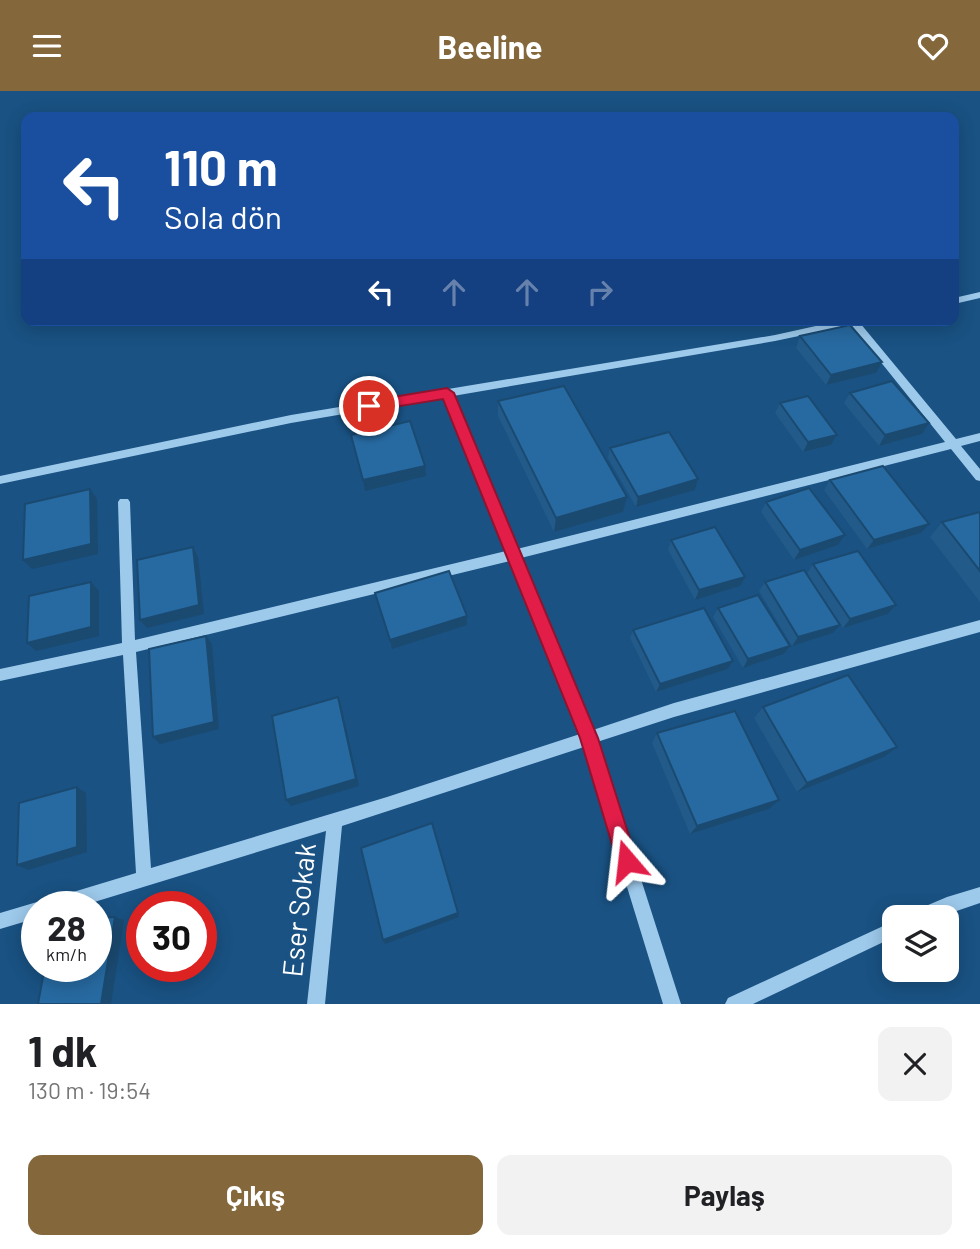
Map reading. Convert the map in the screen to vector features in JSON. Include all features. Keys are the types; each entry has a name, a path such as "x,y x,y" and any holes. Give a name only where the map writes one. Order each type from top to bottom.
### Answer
{"street":[{"path":"959,300 980,295"},
{"path":"0,480 291,419 833,326"},
{"path":"861,326 980,477"},
{"path":"447,393 589,738 673,1004"},
{"path":"0,675 129,648 980,437"},
{"path":"124,502 129,648 144,878"},
{"path":"102,891 335,821 674,710 980,626"},
{"name":"Eser Sokak","path":"316,1004 335,821"},
{"path":"947,905 980,895"},
{"path":"0,921 21,915"},
{"path":"734,1004 882,935"}],"building":[{"path":"851,326 882,362 831,375 800,336"},
{"path":"892,381 929,423 885,435 850,393"},
{"path":"564,386 627,497 556,518 498,401"},
{"path":"808,396 837,435 808,442 780,403"},
{"path":"410,421 425,466 363,480 351,435"},
{"path":"669,432 698,479 638,497 610,448"},
{"path":"883,466 929,524 874,540 830,480"},
{"path":"809,488 845,535 800,550 766,502"},
{"path":"90,489 91,544 23,560 25,504"},
{"path":"980,512 980,571 942,522"},
{"path":"715,527 745,577 699,590 671,540"},
{"path":"193,547 199,605 140,620 137,560"},
{"path":"858,551 896,605 850,619 813,564"},
{"path":"804,570 840,625 798,637 765,582"},
{"path":"449,571 467,616 390,640 375,593"},
{"path":"91,582 91,627 27,643 29,596"},
{"path":"758,595 790,646 748,659 718,608"},
{"path":"704,608 733,661 660,684 633,630"},
{"path":"206,636 214,722 153,737 149,649"},
{"path":"848,675 897,747 807,783 763,707"},
{"path":"338,697 356,779 286,800 272,716"},
{"path":"735,711 779,800 697,826 657,733"},
{"path":"77,787 77,847 17,865 19,803"},
{"path":"432,823 458,913 383,940 361,848"},
{"path":"42,982 105,982 101,1004 38,1004"}],"route":[{"path":"369,406 447,393 589,738 627,861"}]}
